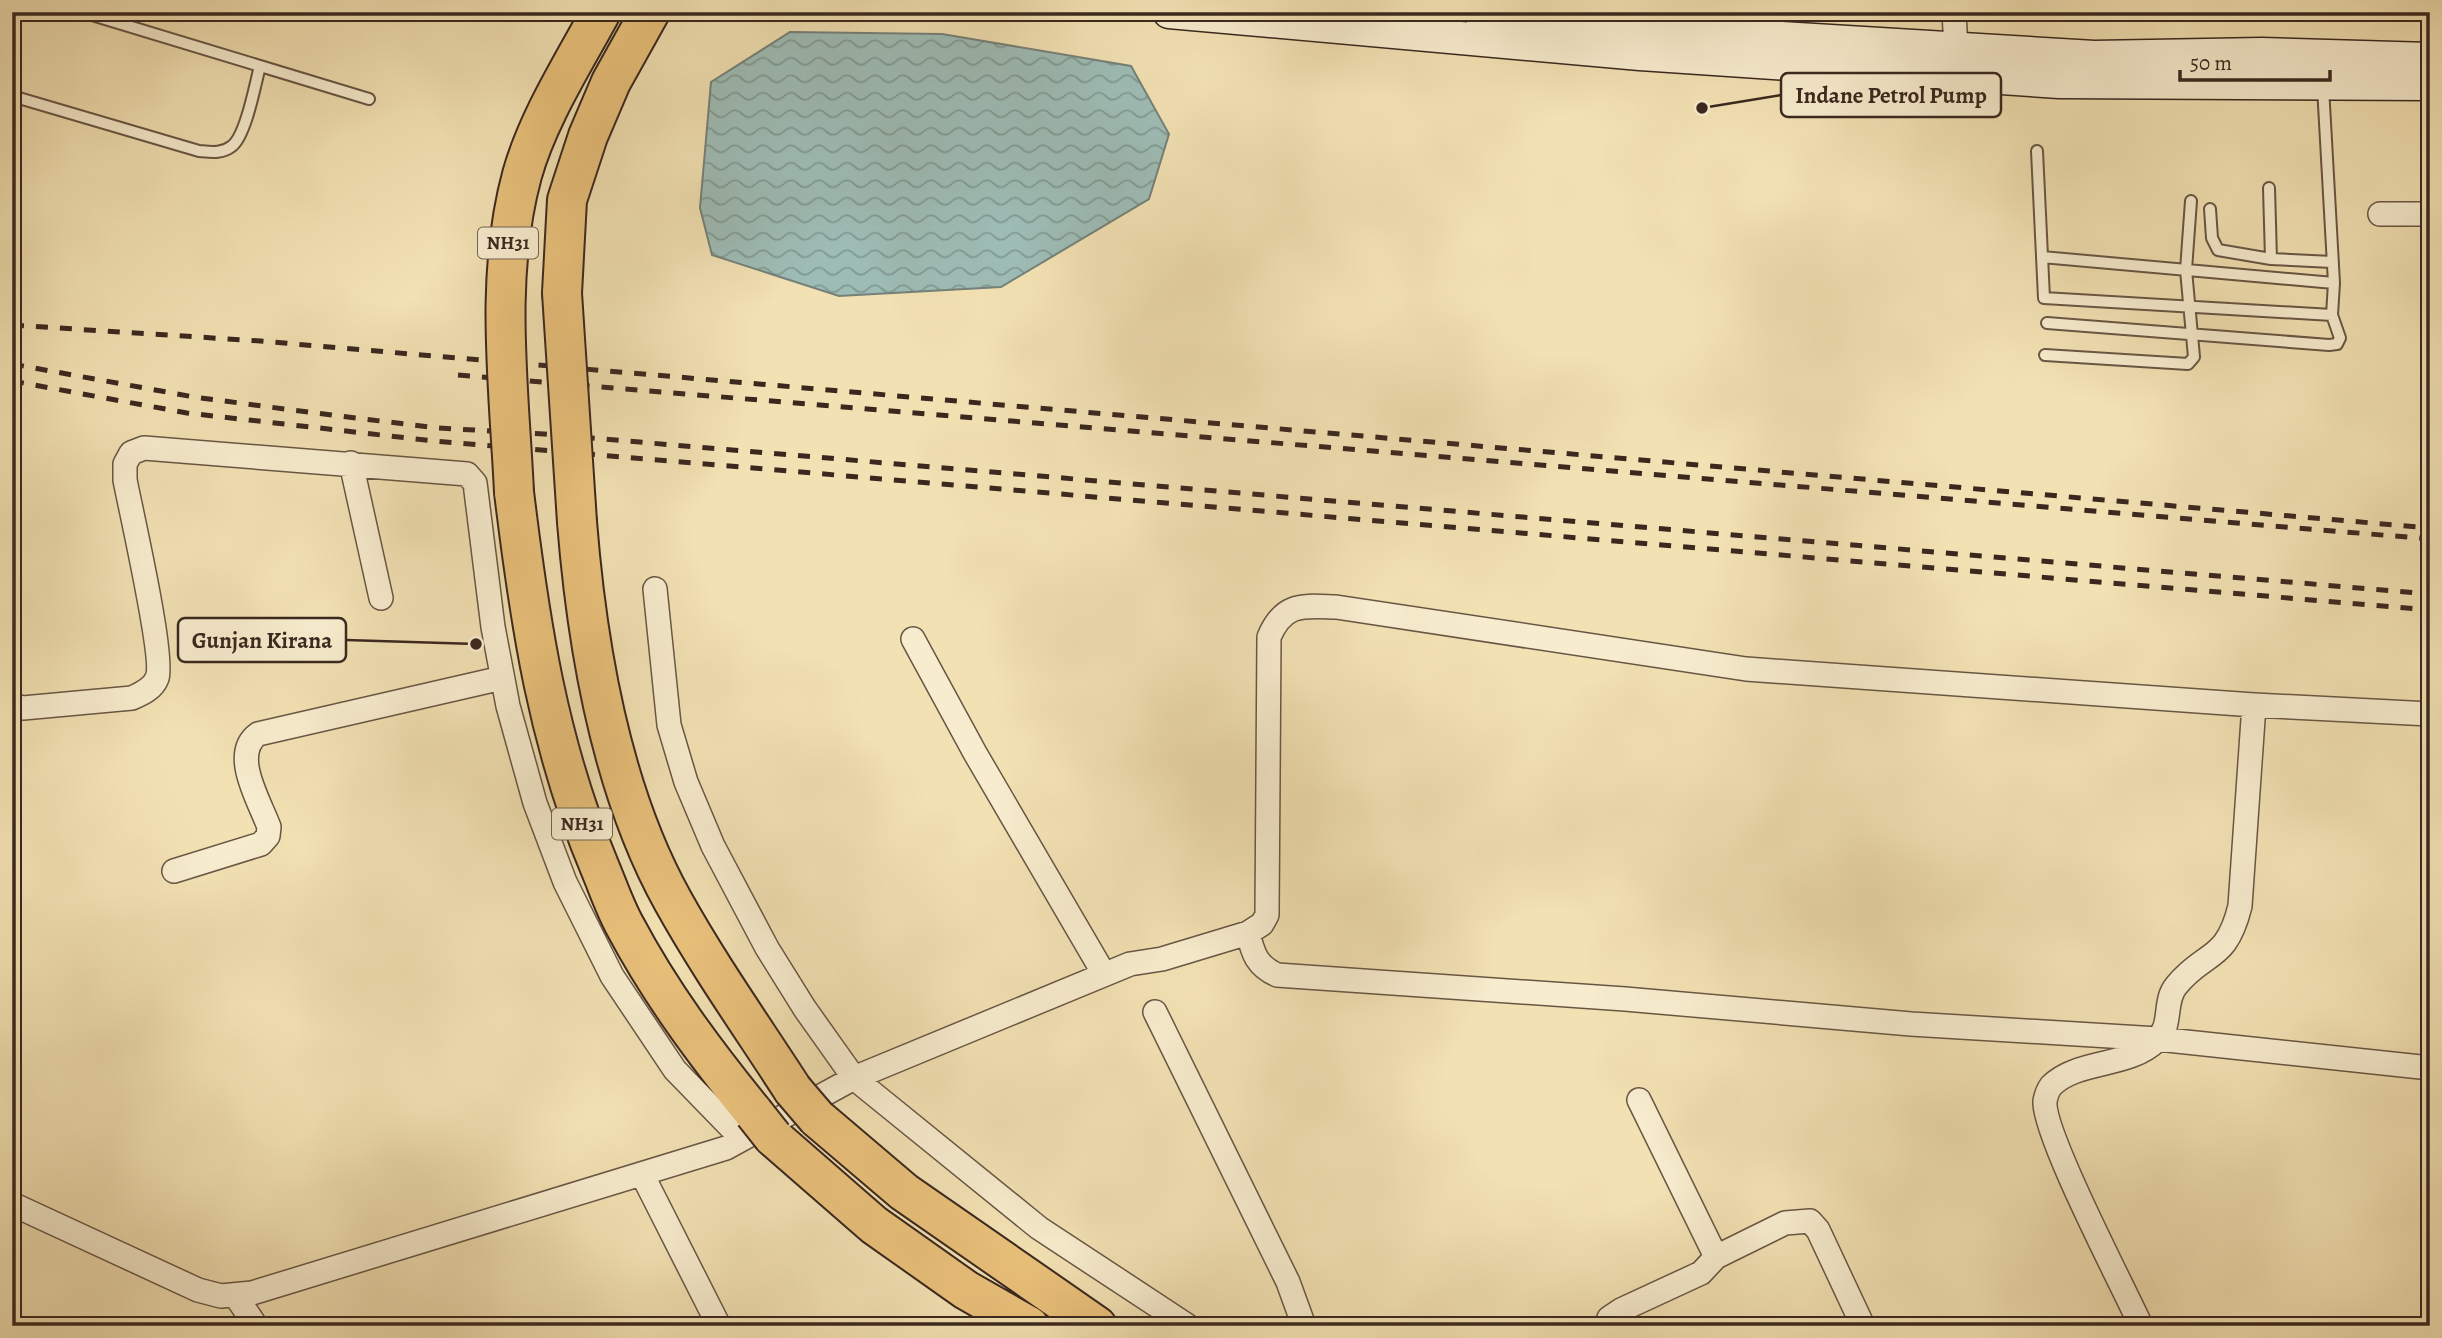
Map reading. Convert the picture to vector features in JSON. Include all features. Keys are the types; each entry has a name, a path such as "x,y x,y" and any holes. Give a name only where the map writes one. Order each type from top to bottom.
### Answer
{"highway":[{"name":"NH31","path":"601,12 553,102 523,173 506,254 506,333 514,492 530,624 548,711 578,813 625,925 695,1040 756,1130 874,1226 966,1290 1029,1326"},
{"name":"NH31","path":"650,12 611,82 588,136 567,200 562,293 584,604 596,674 625,791 672,900 805,1104 904,1192 1097,1326"}],"main road":[{"path":"1168,12 1410,35 1765,50 1956,49 2094,57 2262,54 2322,70 2430,84"},
{"path":"1479,12 1563,16 1765,50 2059,82 2322,70 2430,59"}],"street":[{"path":"1954,12 1956,49"},
{"path":"2380,214 2430,214"},
{"path":"12,705 23,708 132,698 147,691 157,680 159,666 154,632 125,480 125,464 131,453 144,448 467,474 475,483 502,678 535,803 565,882 612,976 676,1070 756,1130"},
{"path":"351,463 381,598"},
{"path":"655,589 668,725 686,782 713,846 767,948 854,1077 1039,1228 1188,1326"},
{"path":"12,1204 198,1290 221,1296 253,1293 707,1155 854,1077 1104,974 1248,933 1262,924 1267,915 1269,637 1276,622 1285,612 1297,607 1336,607 1746,669 2254,705 2430,714"},
{"path":"913,639 975,753 1104,974"},
{"path":"174,871 261,844 268,836 269,827 246,762 246,748 258,734 502,678"},
{"path":"2141,1326 2065,1162 2045,1102 2049,1089 2062,1077 2142,1051 2158,1039 2168,1025 2173,989 2184,977 2218,953 2234,931 2240,906 2254,705"},
{"path":"1248,933 1254,957 1263,969 1277,975 1625,999 1911,1024 2158,1039 2430,1068"},
{"path":"1155,1012 1288,1282 1304,1326"},
{"path":"1639,1100 1716,1257"},
{"path":"642,1174 719,1326"},
{"path":"1605,1326 1609,1318 1621,1310 1701,1273 1716,1257 1785,1223 1810,1221 1818,1230 1863,1326"},
{"path":"235,1295 256,1326"}],"lane":[{"path":"82,12 369,99"},
{"path":"12,96 199,151 219,152 233,145 241,131 260,66"},
{"path":"2047,323 2337,344 2340,338 2332,315 2334,283 2322,70"},
{"path":"2037,151 2043,298 2332,315"},
{"path":"2269,188 2271,259"},
{"path":"2045,355 2189,365 2194,356 2190,333 2192,306 2186,270 2190,201"},
{"path":"2210,209 2212,239 2218,250 2271,259 2332,262"},
{"path":"2042,257 2334,283"}],"water":[{"path":"790,32 942,34 1131,66 1169,134 1149,199 1001,287 839,296 712,255 700,208 711,82"}],"railway":[{"path":"12,325 260,341 2430,528"},
{"path":"12,364 194,397 438,428 544,434 2430,594"},
{"path":"458,375 2430,539"},
{"path":"12,381 187,413 434,441 2430,610"}],"place":[{"name":"Indane Petrol Pump","path":"1702,108"},
{"name":"Gunjan Kirana","path":"476,644"}]}
